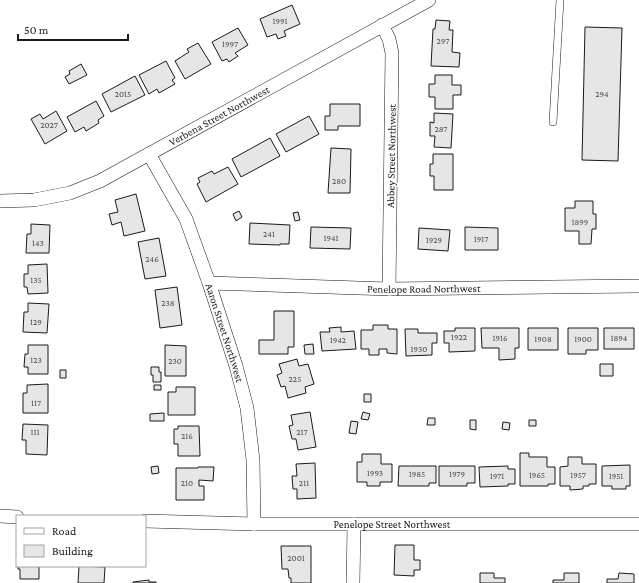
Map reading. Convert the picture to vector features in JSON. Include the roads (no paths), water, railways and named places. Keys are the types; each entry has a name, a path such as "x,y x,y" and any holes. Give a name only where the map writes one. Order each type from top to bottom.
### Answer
{"street":[{"name":"Verbena Street Northwest","path":"0,201 34,200 70,193 100,181 429,0"},
{"name":"Abbey Street Northwest","path":"382,25 389,39 392,53 389,288"},
{"name":"Aaron Street Northwest","path":"149,154 186,219 236,366 247,408 254,460 254,524"},
{"name":"Penelope Road Northwest","path":"209,283 389,288 639,286"},
{"path":"0,516 16,517"},
{"name":"Penelope Street Northwest","path":"146,521 254,524 639,524"},
{"path":"353,583 354,524"}],"lane":[{"path":"553,122 560,0"}]}
